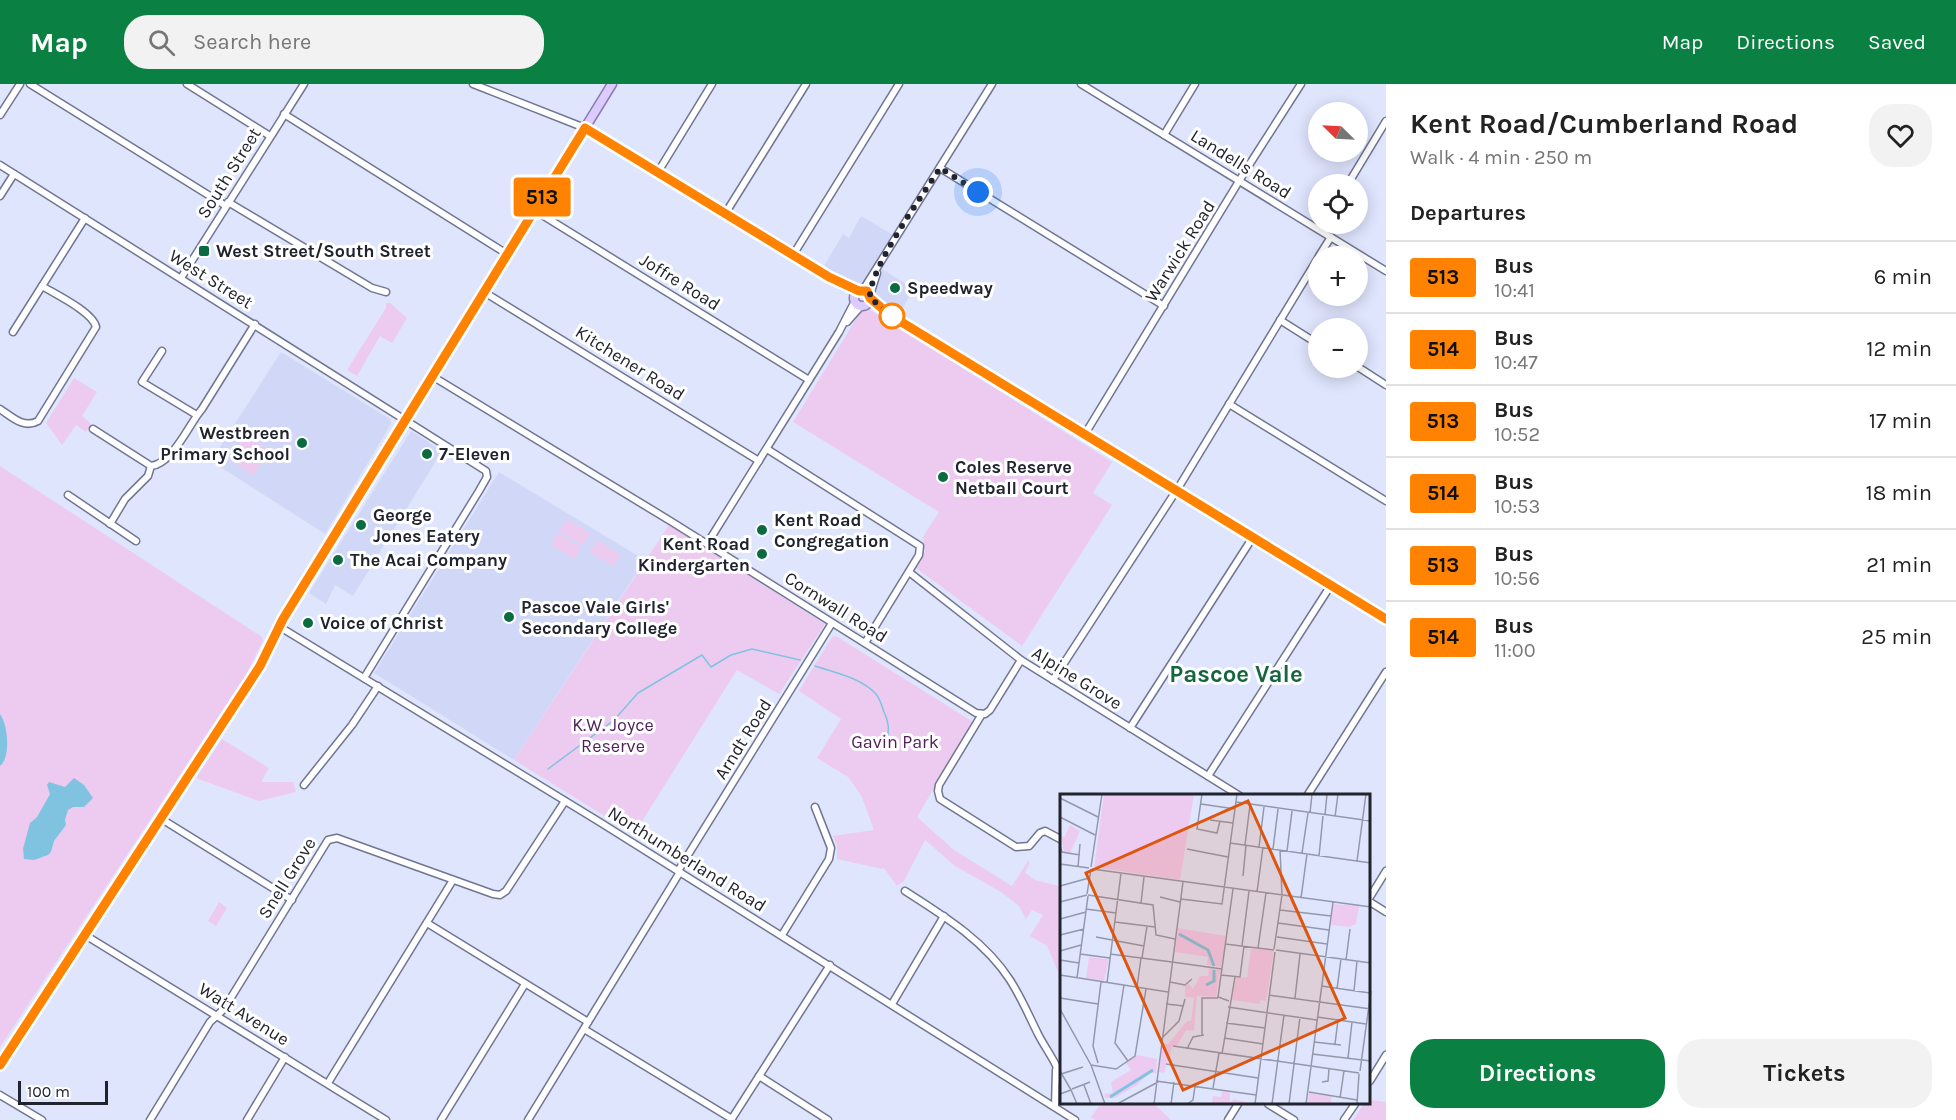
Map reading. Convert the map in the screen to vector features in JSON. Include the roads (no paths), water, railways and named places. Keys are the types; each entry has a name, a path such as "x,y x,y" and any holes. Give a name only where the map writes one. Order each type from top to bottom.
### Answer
{"main road":[{"path":"0,1065 260,666 279,627 612,84"},
{"path":"585,128 1386,619"}],"street":[{"path":"0,115 20,84"},
{"path":"30,84 227,204 372,288 386,292"},
{"path":"187,84 270,136"},
{"name":"South Street","path":"181,278 304,84"},
{"path":"473,84 585,128"},
{"path":"658,172 712,84"},
{"path":"725,214 806,84"},
{"path":"793,255 898,84"},
{"path":"707,544 862,298 992,84"},
{"name":"Landells Road","path":"1081,84 1308,224"},
{"path":"1164,135 1195,84"},
{"name":"Warwick Road","path":"1085,434 1302,84"},
{"path":"284,114 507,254"},
{"path":"1354,174 1385,126"},
{"name":"West Street","path":"0,165 486,471 487,477 364,678"},
{"path":"940,168 1164,306"},
{"path":"0,196 14,174"},
{"name":"Joffre Road","path":"534,210 809,380"},
{"path":"13,332 85,218"},
{"name":"Landells Road","path":"1326,234 1386,271"},
{"path":"1326,246 1331,237"},
{"path":"1053,680 1176,490 1308,275"},
{"path":"0,410 24,424 38,421 96,327 96,323 89,315 42,286"},
{"name":"Kitchener Road","path":"484,292 759,461"},
{"path":"1280,320 1308,338"},
{"path":"93,429 151,466 157,465 178,445 193,423 195,414 202,408 255,324"},
{"path":"162,351 142,382 195,414"},
{"path":"1368,374 1386,385"},
{"name":"Cornwall Road","path":"432,376 707,544 973,711 982,714"},
{"path":"1229,404 1386,501"},
{"path":"766,449 920,546 921,552 865,643"},
{"path":"110,524 126,500 148,476 151,466"},
{"path":"68,495 136,541"},
{"path":"1130,728 1253,537"},
{"name":"Alpine Grove","path":"909,572 1021,660 1237,794"},
{"path":"1208,776 1331,585"},
{"name":"Arndt Road","path":"528,1120 832,623"},
{"name":"Northumberland Road","path":"279,627 679,871 1075,1120"},
{"path":"1021,660 993,706 987,713 982,714 939,785 938,791 940,799 1016,847 1029,846 1040,833 1045,831 1060,839"},
{"path":"1308,794 1386,672"},
{"path":"304,785 352,725 378,686"},
{"name":"Snell Grove","path":"150,1120 210,1023 224,1009 327,842 334,838 493,894 503,893 565,801"},
{"path":"782,935 829,859 831,848 815,807"},
{"path":"160,818 292,900"},
{"path":"1371,895 1386,871"},
{"path":"328,1083 453,880"},
{"path":"905,891 944,916 986,950 1004,971 1060,1073"},
{"path":"1371,903 1386,912"},
{"path":"892,1004 944,916"},
{"path":"427,923 588,1022"},
{"name":"Watt Avenue","path":"85,935 386,1120"},
{"path":"584,1029 731,1120 830,965"},
{"path":"441,1120 525,984"},
{"path":"1371,1078 1386,1055"},
{"path":"247,1120 285,1057"},
{"path":"1055,1064 1055,1107"},
{"path":"759,1076 828,1120"},
{"path":"0,1095 34,1118 42,1120"},
{"path":"1064,1113 1066,1105"},
{"path":"1228,1120 1237,1105"},
{"path":"1270,1105 1294,1120"},
{"path":"1344,1120 1354,1105"}],"waterway":[{"path":"548,769 614,720 638,693 702,655 711,667 731,655 752,649 800,660"},
{"path":"815,666 856,680 876,694 888,725 888,734 883,747"}],"place":[{"name":"West Street/South Street","path":"204,251"},
{"name":"Speedway","path":"895,288"},
{"name":"Westbreen Primary School","path":"302,443"},
{"name":"7-Eleven","path":"427,454"},
{"name":"Coles Reserve Netball Court","path":"943,477"},
{"name":"George Jones Eatery","path":"361,525"},
{"name":"Kent Road Congregation","path":"762,530"},
{"name":"Kent Road Kindergarten","path":"762,554"},
{"name":"The Acai Company","path":"338,560"},
{"name":"Pascoe Vale Girls' Secondary College","path":"509,617"},
{"name":"Voice of Christ","path":"308,623"}],"district":[{"name":"Pascoe Vale","path":"1236,674"}],"park label":[{"name":"K.W. Joyce Reserve","path":"613,735"},
{"name":"Gavin Park","path":"895,742"}]}
